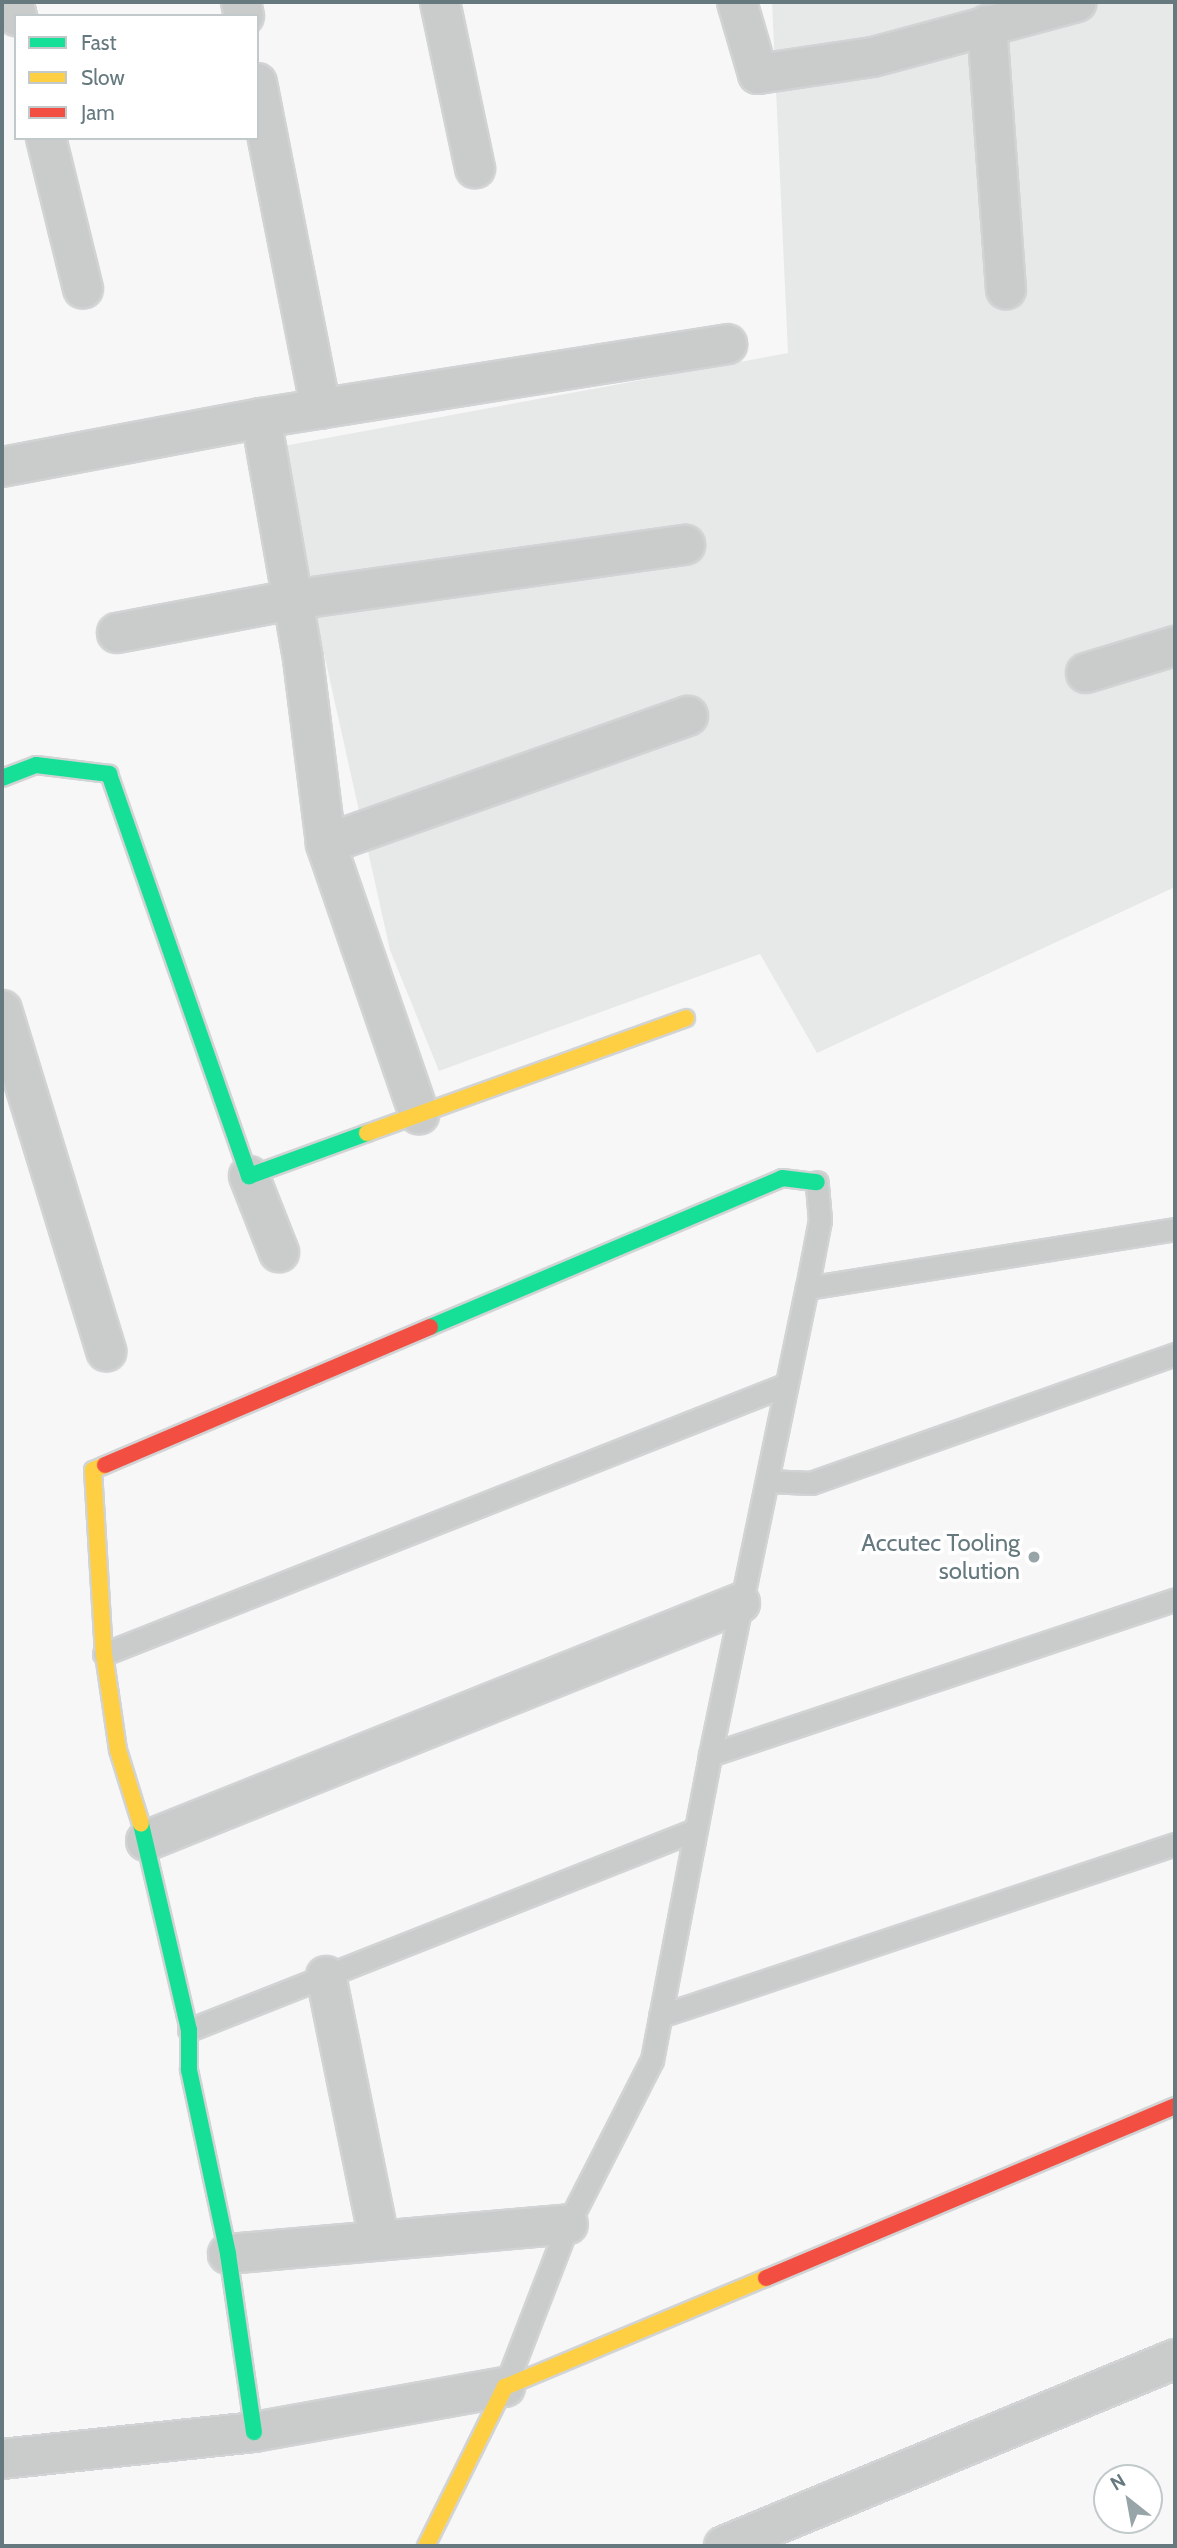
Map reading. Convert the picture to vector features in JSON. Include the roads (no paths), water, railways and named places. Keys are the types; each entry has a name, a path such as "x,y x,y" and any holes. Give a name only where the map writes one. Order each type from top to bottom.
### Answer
{"street":[{"path":"440,2 475,168"},
{"path":"737,2 758,74 873,57 1060,4"},
{"path":"987,25 1006,289"},
{"path":"259,93 321,409"},
{"path":"46,140 82,289"},
{"path":"2,467 261,418 727,344"},
{"path":"261,418 292,600 326,844 419,1114"},
{"path":"117,633 292,600 685,545"},
{"path":"1086,673 1175,646"},
{"path":"326,844 688,716"},
{"path":"2,778 36,765 109,774 249,1176 279,1252"},
{"path":"2,1010 106,1351"},
{"path":"249,1176 686,1018"},
{"path":"254,2432 228,2254 189,2070 189,2030 146,1841 118,1750 104,1654 93,1470 782,1178 817,1182"},
{"path":"146,1841 740,1603"},
{"path":"326,1976 379,2241"},
{"path":"2,2459 254,2432 505,2387 1175,2106"},
{"path":"228,2254 568,2224"},
{"path":"724,2546 1175,2359"},
{"path":"426,2546 505,2387"}],"lane":[{"path":"505,2387 568,2224 652,2060 740,1603 820,1220 817,1182"},
{"path":"807,1288 1175,1229"},
{"path":"767,1481 811,1483 1175,1354"},
{"path":"104,1654 785,1385"},
{"path":"710,1755 1175,1599"},
{"path":"189,2030 695,1830"},
{"path":"660,2016 1175,1844"}],"place":[{"name":"Accutec Tooling solution","path":"1034,1557"}]}
